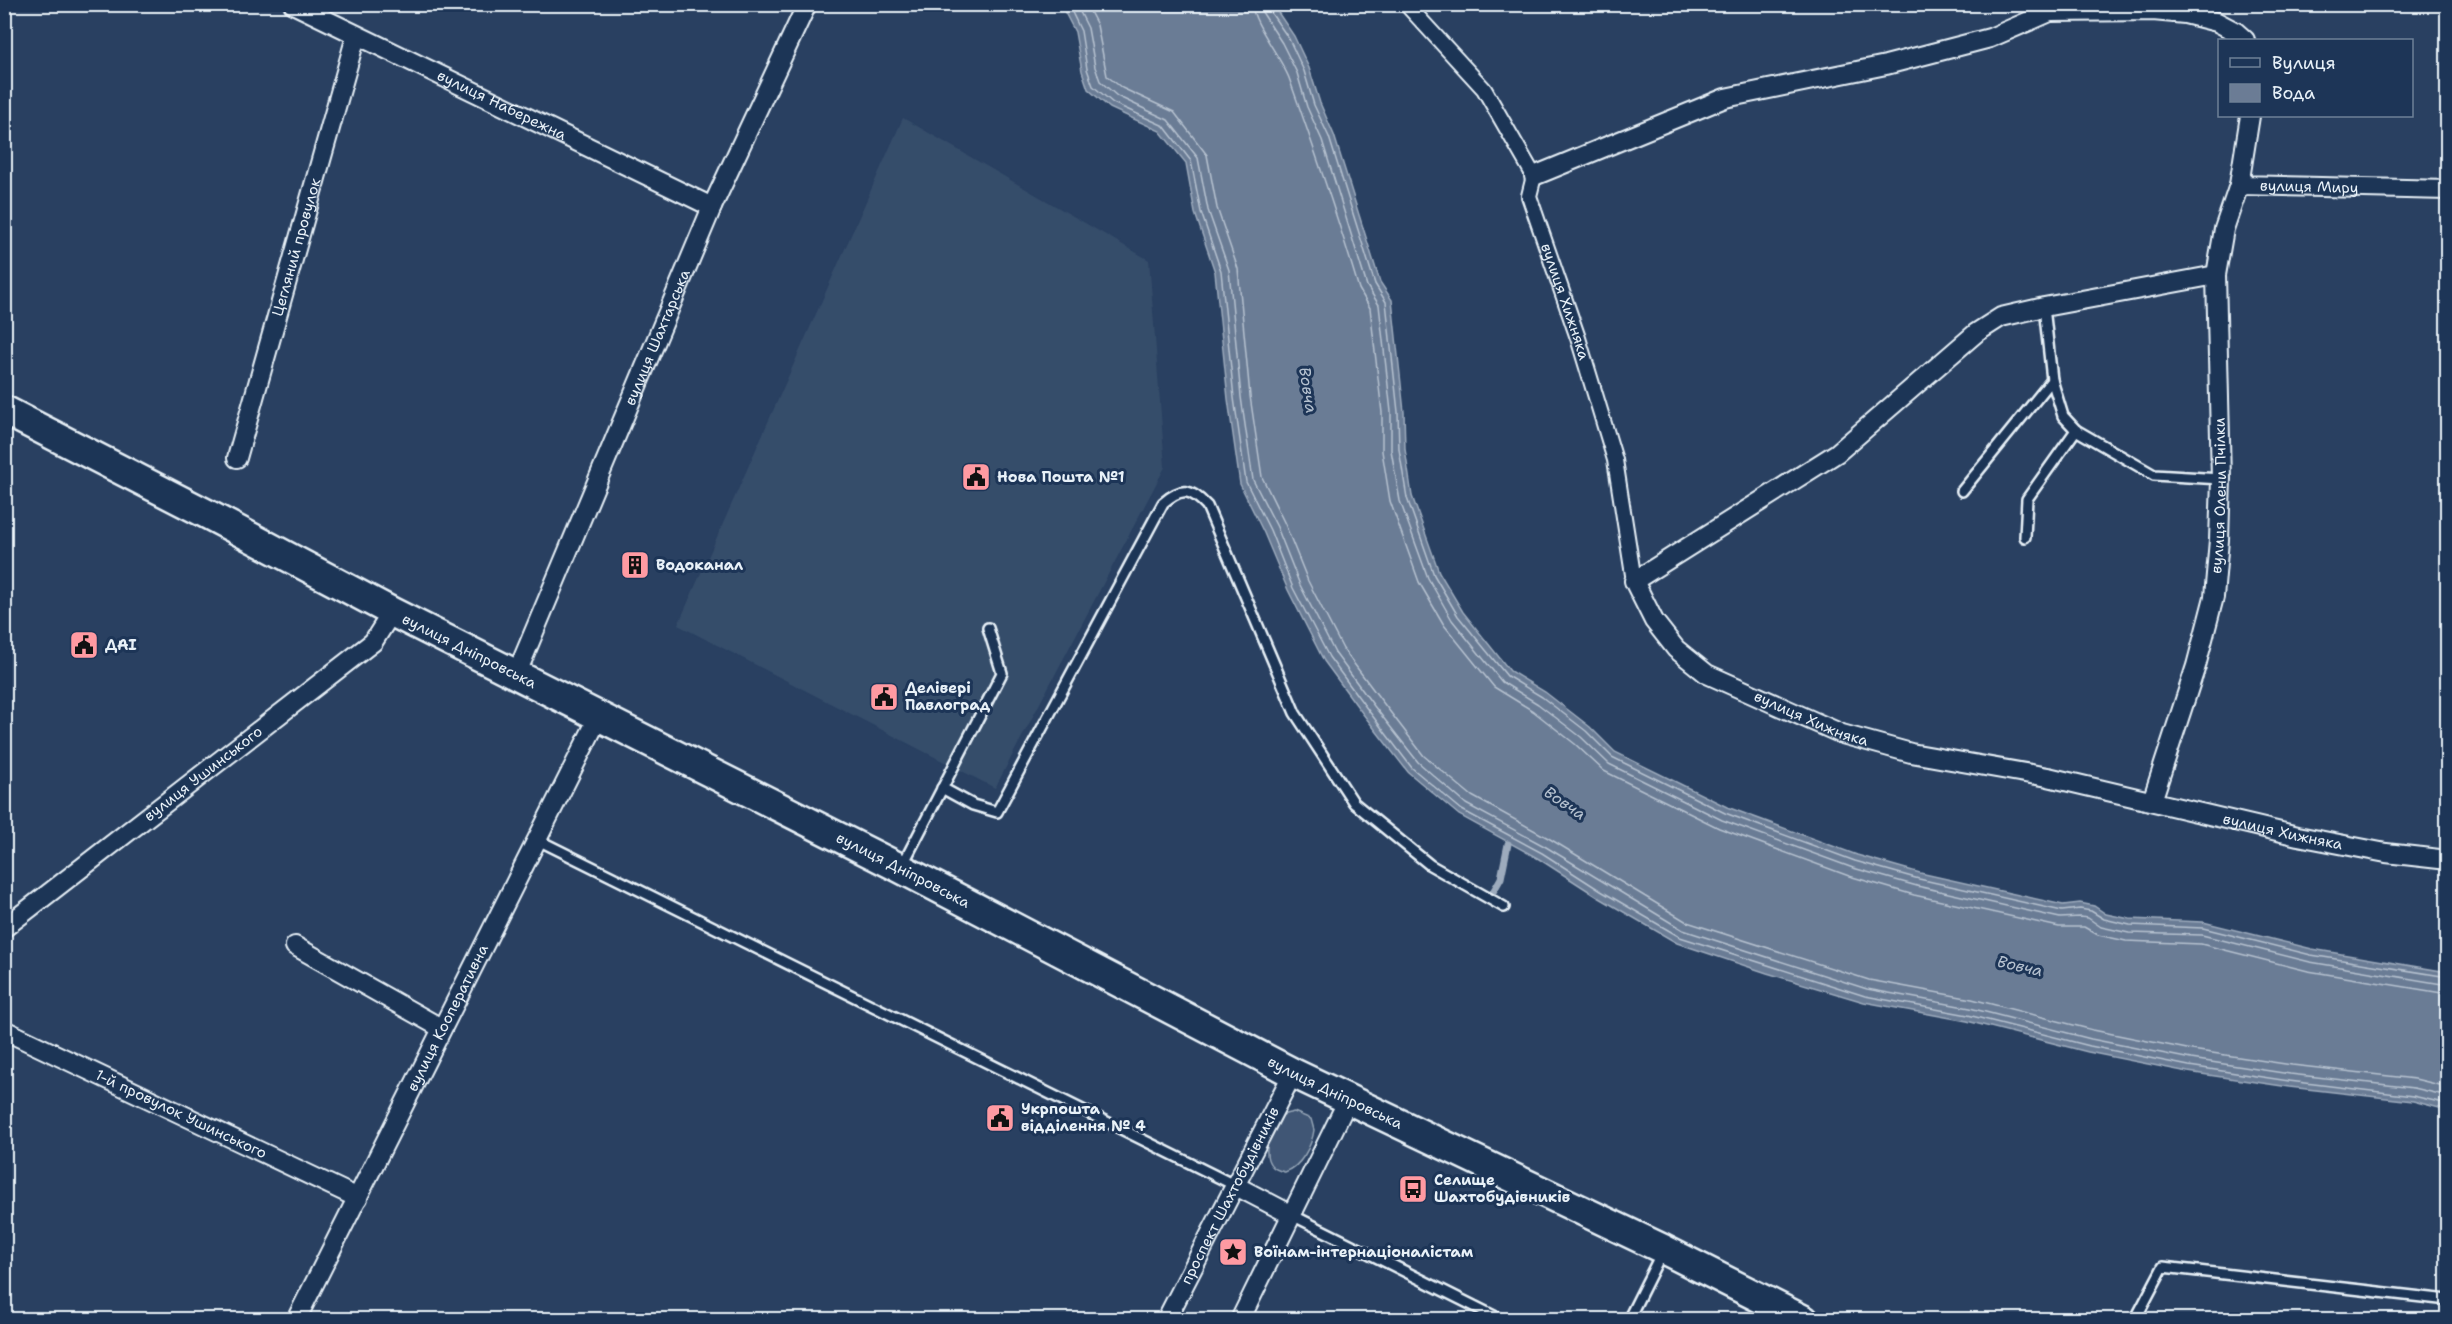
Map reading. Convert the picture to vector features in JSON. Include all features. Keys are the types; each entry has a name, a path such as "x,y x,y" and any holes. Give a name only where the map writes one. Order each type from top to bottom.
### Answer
{"highway":[{"name":"вулиця Дніпровська","path":"4,410 392,612 900,868 1293,1073 1663,1249 1804,1320"}],"street":[{"name":"вулиця Набережна","path":"293,4 712,207"},
{"name":"вулиця Шахтарська","path":"516,675 712,207 807,4"},
{"path":"1406,4 1484,89 1534,176 1725,98 1886,64 1990,38 2051,8 2185,14 2217,22 2244,39"},
{"name":"Цегляний провулок","path":"237,458 356,36"},
{"name":"вулиця Миру","path":"2250,117 2239,185 2448,190"},
{"name":"вулиця Хижняка","path":"1534,176 1529,196 1578,338 1615,460 1634,581 1654,621 1676,649 1707,674 1842,734 1911,753 2048,777 2298,836 2386,853 2448,860"},
{"name":"вулиця Олени Пчілки","path":"2152,801 2196,666 2214,597 2221,479 2216,275 2224,229 2239,185"},
{"path":"1634,581 1837,453 1976,333 2001,317 2216,275"},
{"name":"вулиця Ушинського","path":"4,928 373,642 392,612"},
{"name":"вулиця Кооперативна","path":"296,1320 599,716"},
{"path":"296,946 441,1028"},
{"name":"1-й провулок Ушинського","path":"4,1030 358,1198"},
{"name":"проспект Шахтобудівників","path":"1166,1320 1293,1073"},
{"path":"1240,1320 1348,1100"},
{"path":"1234,1185 1292,1215"}],"lane":[{"path":"2044,307 2052,380 2063,416 2076,430 2154,475 2221,479"},
{"path":"1962,491 2052,380"},
{"path":"2025,537 2027,499 2076,430"},
{"path":"942,788 973,805 997,812 1163,502 1174,493 1186,491 1197,496 1207,506 1295,713 1354,802 1430,865 1504,907"},
{"path":"900,868 1002,673 988,628"},
{"path":"538,840 1234,1185"},
{"path":"1292,1215 1502,1320"},
{"path":"1628,1320 1663,1249"},
{"path":"2135,1320 2163,1267 2448,1300"}],"shaded area":[{"path":"903,118 1149,260 1165,467 995,788 678,625"},
{"path":"1294,1112 1311,1119 1314,1130 1305,1155 1285,1172 1272,1166 1269,1161 1268,1140 1276,1120 1280,1116"}],"water":[{"name":"Вовча","path":"1061,5 1273,5 1294,36 1309,68 1320,103 1334,135 1380,282 1392,300 1404,412 1405,449 1412,496 1439,572 1463,612 1510,671 1545,692 1590,727 1615,752 1727,807 1857,855 1920,873 2063,905 2080,903 2094,906 2106,914 2130,919 2203,922 2312,949 2447,972 2447,1110 2413,1101 2289,1087 2188,1072 2088,1052 1967,1021 1864,1002 1677,943 1539,859 1459,815 1408,772 1363,714 1324,661 1288,590 1240,484 1228,399 1215,272 1195,213 1186,163 1160,131 1110,108 1088,89 1082,71 1075,32"}],"waterway":[{"path":"1493,892 1501,878 1508,844"}],"place":[{"name":"Нова Пошта №1","path":"976,477"},
{"name":"Водоканал","path":"635,565"},
{"name":"ДАІ","path":"84,645"},
{"name":"Делівері Павлоград","path":"884,697"},
{"name":"Укрпошта відділення № 4","path":"1000,1118"},
{"name":"Селище Шахтобудівників","path":"1413,1189"},
{"name":"Воїнам-інтернаціоналістам","path":"1233,1252"}]}
